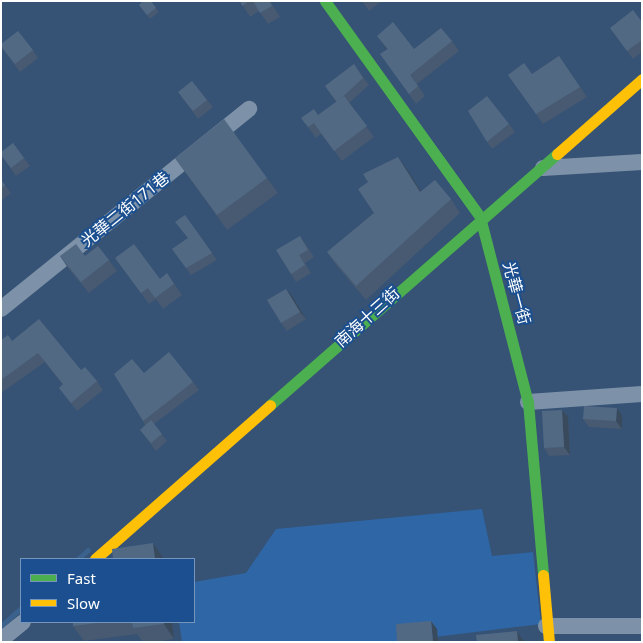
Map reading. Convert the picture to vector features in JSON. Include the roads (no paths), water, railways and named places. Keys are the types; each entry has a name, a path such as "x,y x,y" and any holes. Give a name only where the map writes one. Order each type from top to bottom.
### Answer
{"street":[{"name":"光華一街","path":"325,1 480,217 528,402 548,634"},
{"name":"南海十三街","path":"96,558 480,217 543,168 642,79"},
{"name":"光華二街171巷","path":"1,309 249,109"},
{"path":"543,168 642,162"},
{"path":"528,402 642,394"},
{"path":"1,640 22,623"},
{"path":"548,634 642,626"}],"waterway":[{"path":"79,558 88,550"},
{"path":"1,626 20,609"}]}
